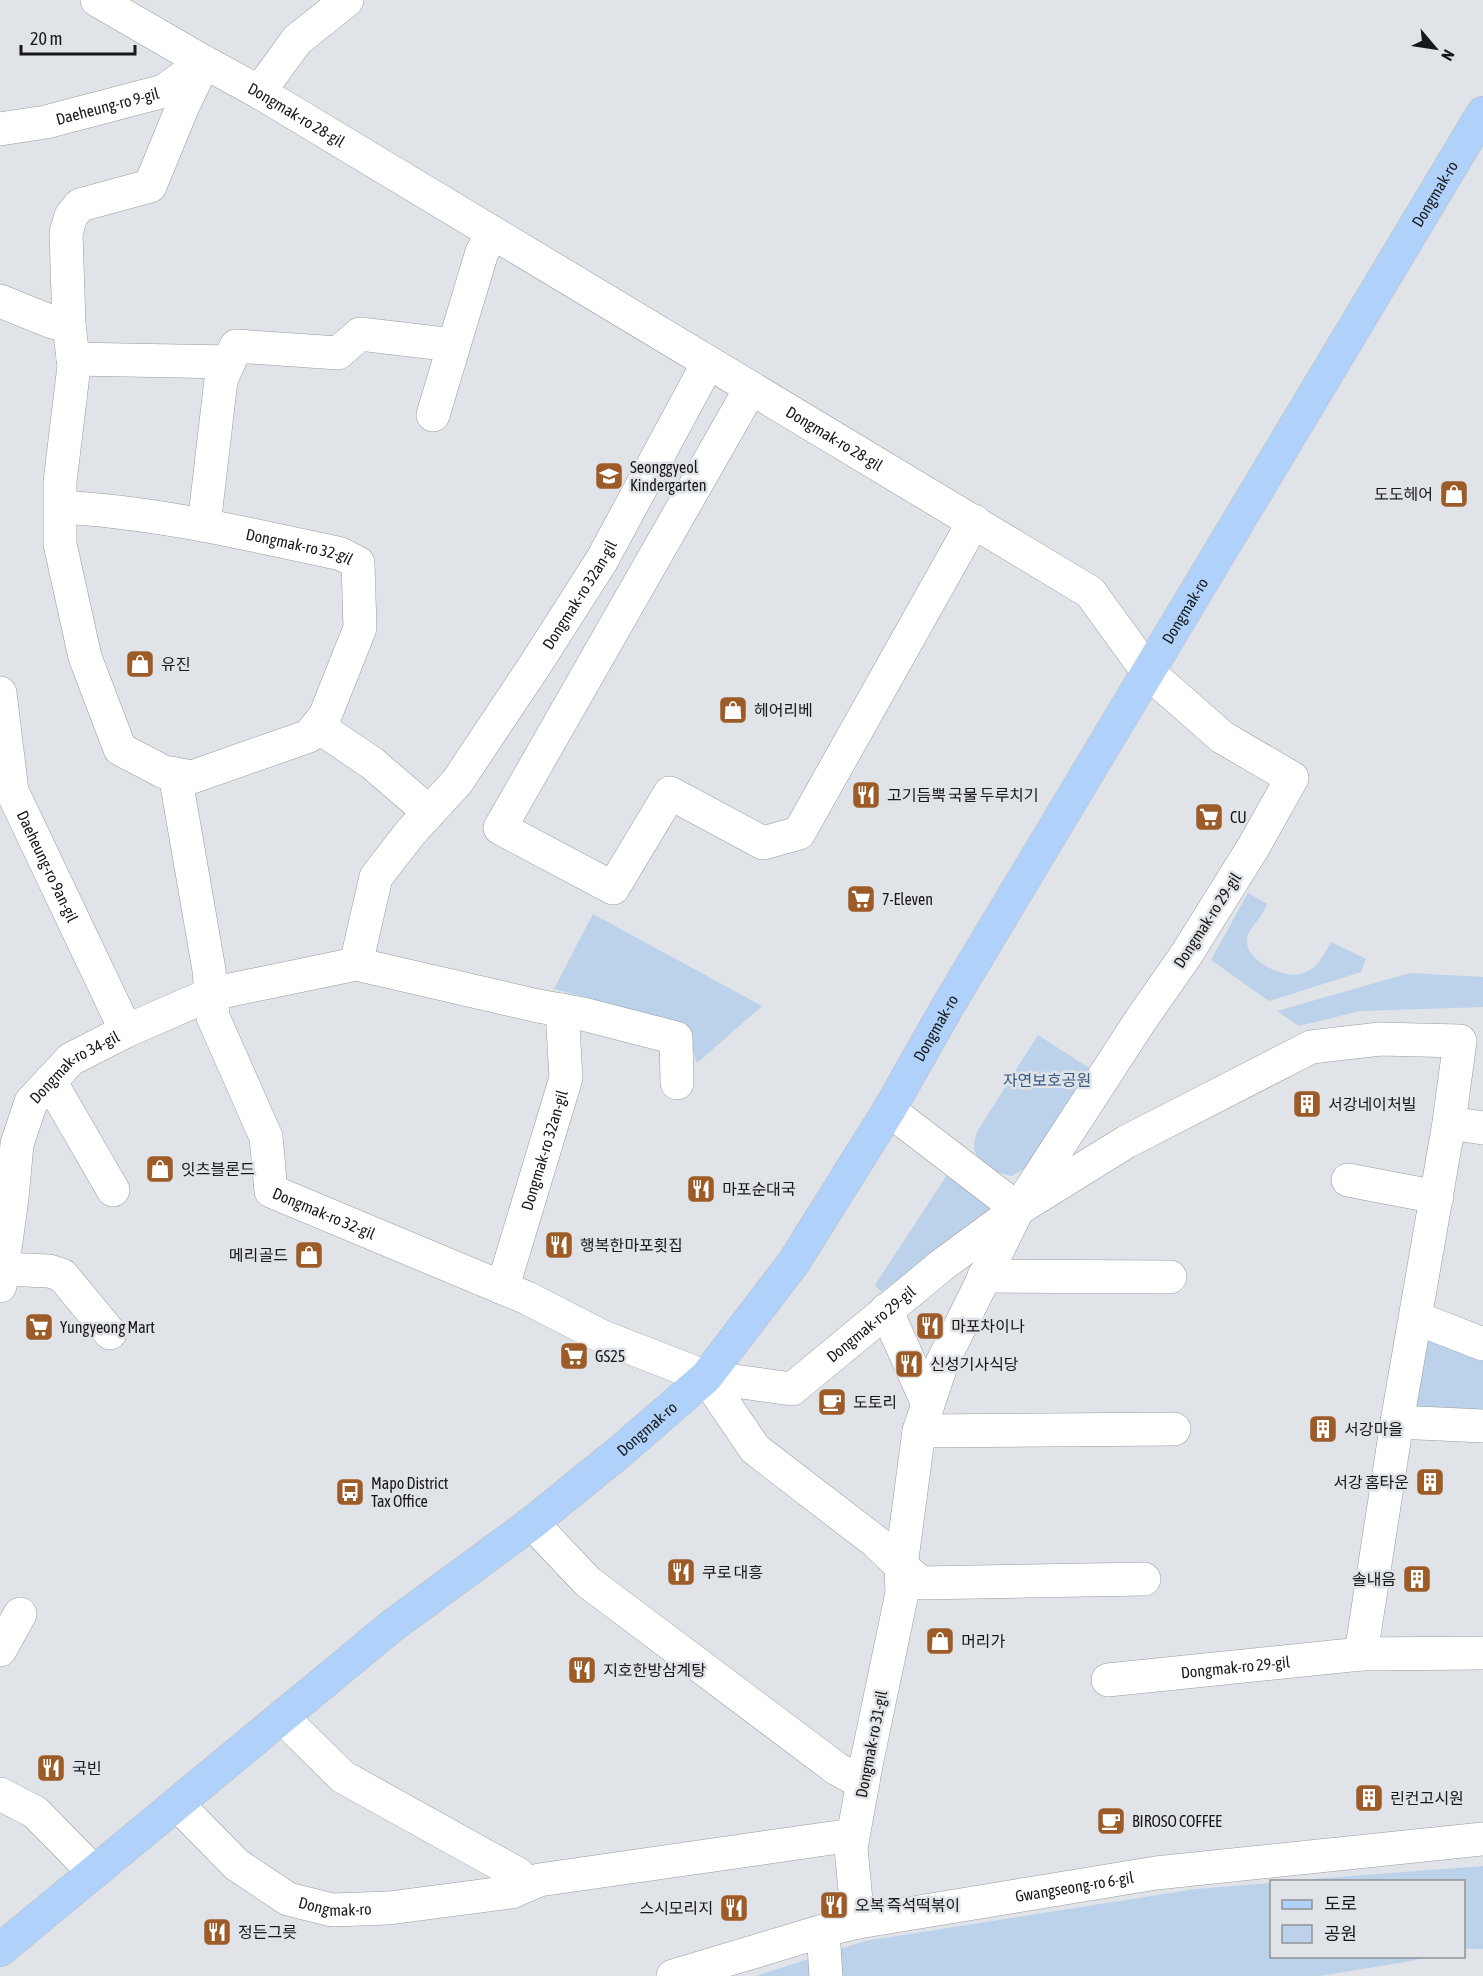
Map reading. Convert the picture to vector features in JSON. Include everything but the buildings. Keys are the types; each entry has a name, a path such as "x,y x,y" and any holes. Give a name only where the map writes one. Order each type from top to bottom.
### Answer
{"main road":[{"name":"Dongmak-ro","path":"0,1950 392,1626 532,1523 622,1450 706,1377 794,1262 889,1110 949,1004 1483,112"}],"street":[{"name":"Dongmak-ro 28-gil","path":"97,0 259,92 1090,592 1148,672"},
{"path":"259,92 297,40 347,0"},
{"name":"Daeheung-ro 9-gil","path":"0,129 46,122 164,91 204,62"},
{"name":"Dongmak-ro 32-gil","path":"60,507 83,508 204,525 341,554 358,563 360,628 325,716 309,736 192,777 164,772 120,749 85,657 60,543 60,507 60,482 74,366 69,325 66,233 70,216 80,205 150,186 182,108 204,62"},
{"path":"433,415 482,252 493,233"},
{"path":"0,301 52,322 69,325"},
{"path":"204,525 221,380 236,346 338,353 360,334 453,345"},
{"path":"73,359 229,362"},
{"name":"Dongmak-ro 32an-gil","path":"356,964 376,877 429,812 457,782 602,561 708,363"},
{"path":"751,388 500,828 613,888 670,793 763,843 799,833 974,521"},
{"name":"Dongmak-ro 29-gil","path":"1018,1209 1140,1021 1186,955 1254,846 1292,778 1222,736 1148,672"},
{"name":"Daeheung-ro 9an-gil","path":"0,693 12,791 126,1031"},
{"path":"317,726 372,763 429,812"},
{"name":"Dongmak-ro 32-gil","path":"175,774 213,1017 266,1137 272,1191 527,1298 603,1337 706,1377"},
{"path":"211,994 356,964 676,1038 677,1083"},
{"name":"Dongmak-ro 34-gil","path":"110,1333 62,1275 49,1271 1,1277 7,1160 17,1144 31,1102 71,1059 126,1031 211,994"},
{"name":"Dongmak-ro 32an-gil","path":"500,1287 507,1274 567,1078 562,1010"},
{"name":"Dongmak-ro 29-gil","path":"706,1377 792,1389 942,1264 1018,1209 1126,1142 1311,1047 1380,1039 1460,1041 1449,1123 1397,1422 1362,1654"},
{"path":"50,1081 113,1190"},
{"path":"889,1110 1018,1209 942,1363 924,1417 901,1566"},
{"path":"1449,1123 1483,1128"},
{"path":"1348,1180 1437,1197"},
{"path":"984,1276 1170,1277"},
{"path":"886,1310 924,1417"},
{"path":"1416,1318 1483,1344"},
{"path":"706,1377 755,1449 876,1542 921,1583 1144,1579"},
{"path":"924,1417 1174,1430"},
{"path":"1397,1422 1483,1426"},
{"path":"532,1523 588,1582 837,1769 863,1783"},
{"name":"Dongmak-ro 31-gil","path":"858,1922 851,1848 902,1593 901,1566"},
{"path":"0,1650 20,1614"},
{"name":"Dongmak-ro 29-gil","path":"1108,1680 1362,1654 1483,1653"},
{"path":"282,1717 343,1776 518,1874 527,1885"},
{"path":"0,1794 35,1812 94,1872"},
{"name":"Dongmak-ro","path":"177,1804 237,1865 288,1899 332,1910 389,1908 511,1892 539,1880 853,1834"},
{"name":"Gwangseong-ro 6-gil","path":"673,1976 858,1922 1156,1873 1483,1839"},
{"path":"823,1931 826,1976"}],"green space":[{"path":"1248,893 1267,904 1247,940 1248,948 1260,962 1288,974 1304,973 1317,964 1331,942 1366,959 1361,972 1269,1001 1211,960"},
{"path":"593,914 762,1006 697,1063 685,1024 554,989"},
{"path":"1410,973 1483,977 1483,1007 1360,1011 1299,1026 1277,1011"},
{"name":"자연보호공원","path":"1038,1035 1092,1070 1030,1165 1012,1176 1000,1173 983,1163 975,1153 974,1143 977,1132"},
{"path":"947,1175 991,1210 881,1292 875,1285"},
{"path":"1425,1335 1483,1357 1483,1411 1413,1409"},
{"path":"1483,1866 1483,1949 1465,1949 1465,1880 1300,1880"},
{"path":"1270,1883 1270,1958 1422,1958 1319,1976 756,1976 865,1941 1196,1889"}],"place":[{"name":"Seonggyeol Kindergarten","path":"609,476"},
{"name":"도도헤어","path":"1454,494"},
{"name":"유진","path":"140,664"},
{"name":"헤어리베","path":"733,710"},
{"name":"고기듬뿍 국물 두루치기","path":"866,795"},
{"name":"CU","path":"1209,817"},
{"name":"7-Eleven","path":"861,899"},
{"name":"서강네이처빌","path":"1307,1104"},
{"name":"잇츠블론드","path":"160,1169"},
{"name":"마포순대국","path":"701,1189"},
{"name":"행복한마포횟집","path":"559,1245"},
{"name":"메리골드","path":"309,1255"},
{"name":"마포차이나","path":"930,1326"},
{"name":"Yungyeong Mart","path":"39,1327"},
{"name":"GS25","path":"574,1356"},
{"name":"신성기사식당","path":"909,1364"},
{"name":"도토리","path":"832,1402"},
{"name":"서강마을","path":"1323,1429"},
{"name":"서강 홈타운","path":"1430,1482"},
{"name":"Mapo District Tax Office","path":"350,1492"},
{"name":"쿠로 대흥","path":"681,1572"},
{"name":"솔내음","path":"1417,1579"},
{"name":"머리가","path":"940,1641"},
{"name":"지호한방삼계탕","path":"582,1670"},
{"name":"국빈","path":"51,1768"},
{"name":"린컨고시원","path":"1369,1798"},
{"name":"BIROSO COFFEE","path":"1111,1821"},
{"name":"오복 즉석떡볶이","path":"834,1905"},
{"name":"스시모리지","path":"734,1908"},
{"name":"정든그릇","path":"217,1932"}]}
